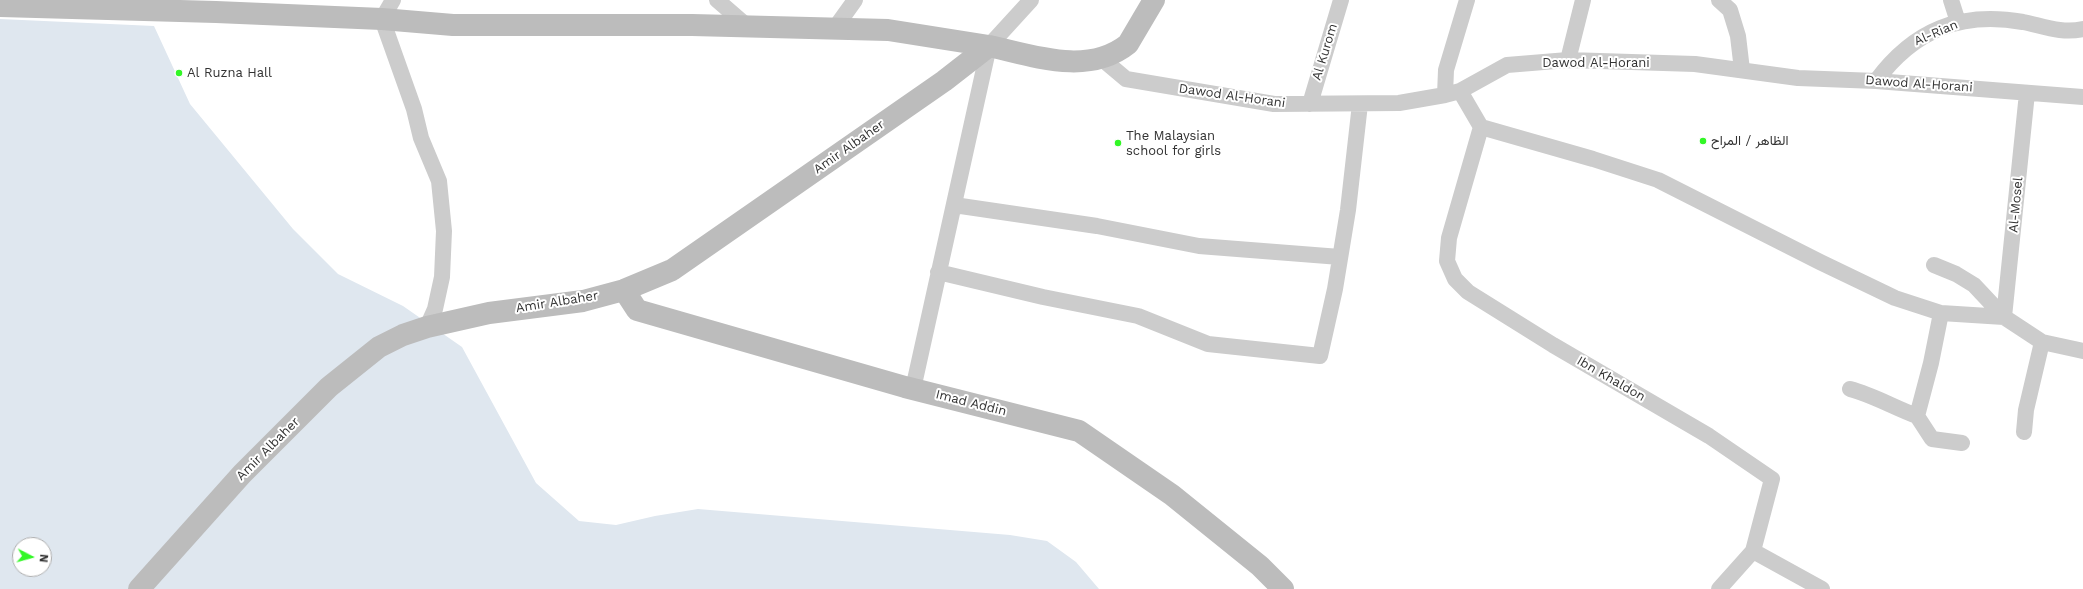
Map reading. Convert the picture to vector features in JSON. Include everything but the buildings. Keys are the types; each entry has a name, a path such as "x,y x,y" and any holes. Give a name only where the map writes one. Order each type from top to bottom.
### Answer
{"street":[{"path":"393,0 382,19 414,109 421,138 439,181 444,231 442,277 436,309 427,327"},
{"path":"716,0 747,26"},
{"path":"835,28 855,0"},
{"path":"913,389 938,272 990,46 1031,0"},
{"path":"0,6 68,3 216,6 453,25 747,26 895,31 990,46 1059,61 1080,62 1101,58 1122,49 1128,44 1154,0"},
{"name":"Al Kurom","path":"1310,104 1341,0"},
{"path":"1467,0 1446,70 1452,93 1481,127 1593,159 1658,180 1894,298 1941,313 2004,317"},
{"path":"1568,60 1583,0"},
{"path":"1719,0 1730,10 1732,16 1738,36 1742,70"},
{"path":"1952,0 1958,22"},
{"name":"Al-Rian","path":"1876,81 1891,61 1912,42 1924,35 1958,22 1998,18 2060,31 2083,29"},
{"name":"Amir Albaher","path":"139,589 242,474 329,387 379,347 404,335 427,327 489,312 583,301 624,290 672,270 944,81 990,46"},
{"name":"Dawod Al-Horani","path":"1101,58 1122,77 1128,79 1274,104 1399,103 1452,93 1507,65 1568,60 1695,64 1798,78 1876,81 2083,97"},
{"name":"Al-Mosel","path":"2004,317 2027,93"},
{"path":"938,272 1043,297 1138,316 1208,344 1320,356 1335,289 1348,210 1360,104"},
{"name":"Ibn Khaldon","path":"1481,127 1449,238 1447,261 1455,279 1468,292 1553,345 1709,436 1772,479 1753,551"},
{"path":"954,205 1097,226 1199,246 1340,257"},
{"path":"1934,265 1956,274 1974,285 2004,317 2042,342 2083,351"},
{"name":"Imad Addin","path":"624,290 637,310 913,389 1078,431 1172,496 1260,566 1283,589"},
{"path":"1917,416 1931,363 1941,313"},
{"path":"2024,432 2026,410 2042,342"},
{"path":"1850,389 1864,393 1892,407 1917,416 1932,439 1962,443"},
{"path":"1719,589 1753,551 1822,589"}],"shaded area":[{"path":"0,19 154,26 190,104 293,229 338,274 403,306 462,347 536,483 579,521 616,525 655,516 698,509 1010,535 1047,541 1076,562 1099,589 0,589"}],"place":[{"name":"Al Ruzna Hall","path":"179,73"},
{"name":"الظاهر / المراح","path":"1703,141"},
{"name":"The Malaysian school for girls","path":"1118,143"}]}
